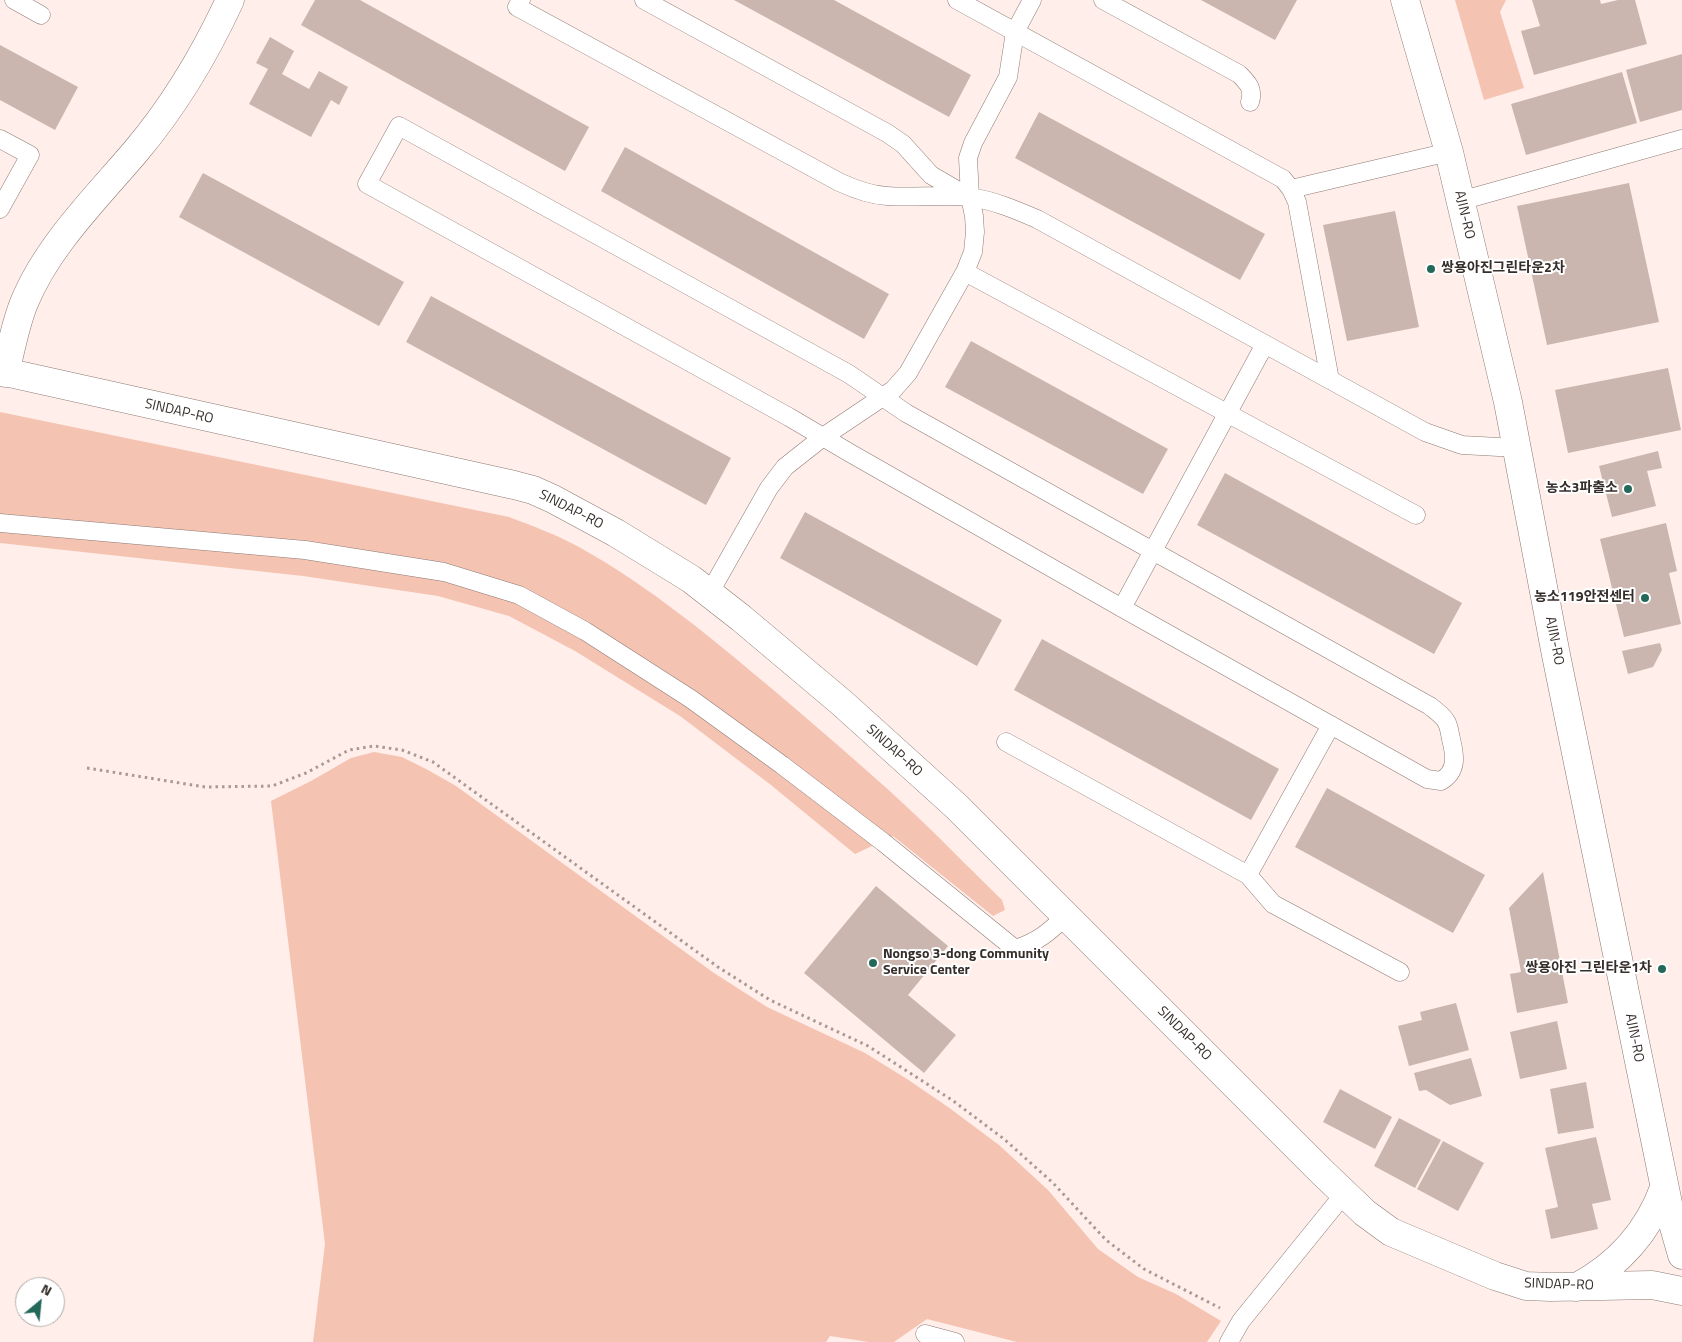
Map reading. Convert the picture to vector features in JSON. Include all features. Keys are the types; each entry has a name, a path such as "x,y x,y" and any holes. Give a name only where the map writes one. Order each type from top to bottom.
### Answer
{"street":[{"path":"2,372 24,302 40,273 66,236 138,149 171,104 201,57 230,0"},
{"name":"AJIN-RO","path":"1404,0 1449,152 1504,382 1556,655 1664,1188 1682,1255"},
{"name":"SINDAP-RO","path":"2,372 533,490 616,533 672,566 710,592 842,704 956,806 1344,1194 1365,1213 1391,1232 1495,1276 1526,1286 1652,1286 1682,1291"},
{"path":"1577,1287 1596,1277 1632,1245 1658,1205 1664,1188"}],"lane":[{"path":"14,0 41,15"},
{"path":"521,0 517,7 839,182 860,191 885,196 970,197 993,201 1037,219 1426,432 1443,440 1462,445 1517,448"},
{"path":"644,0 887,133 903,144 931,175 970,197"},
{"path":"958,0 1283,180 1291,189 1298,202 1330,380"},
{"path":"710,592 769,488 785,467 823,437 893,390 908,373 965,272 973,252 975,232 970,197 968,158 973,143 1008,77 1015,32 1032,0"},
{"path":"1103,0 1239,74 1247,81 1251,88 1250,102"},
{"path":"399,126 840,369 883,397 906,413 1430,706 1442,715 1447,723 1455,756 1453,767 1446,778 1441,781 1427,779 1122,608 789,416 366,184 399,126"},
{"path":"0,139 30,155 0,208"},
{"path":"1460,200 1682,139"},
{"path":"1291,189 1449,152"},
{"path":"965,272 1416,515"},
{"path":"1122,608 1265,344"},
{"path":"0,523 305,550 444,572 520,595 585,631 691,699 875,836 1014,949 1031,944 1046,935 1066,916"},
{"path":"1248,875 1331,725"},
{"path":"1006,742 1248,875 1273,904 1400,972"},
{"path":"1229,1342 1241,1321 1344,1194"},
{"path":"925,1334 955,1342"}],"path":[{"path":"87,768 204,787 272,786 306,773 350,750 374,746 402,750 433,762 718,967 770,1000 868,1046 952,1100 1004,1139 1053,1183 1106,1240 1144,1268 1210,1301 1241,1321"}],"shaded area":[{"path":"1455,0 1506,0 1500,12 1524,88 1484,100"},
{"path":"0,412 509,517 571,543 606,563 657,597 706,634 777,693 870,773 924,823 1002,900 1005,910 993,916 893,836 855,854 771,785 680,716 575,651 509,616 438,596 303,576 0,543"},
{"path":"374,752 402,757 456,786 714,973 767,1007 865,1053 948,1107 999,1145 1048,1190 1098,1249 1138,1277 1176,1294 1221,1321 1207,1342 1017,1342 927,1319 894,1342 869,1342 830,1336 826,1342 313,1342 325,1244 271,801 351,758"}],"building":[{"path":"315,0 360,0 589,127 565,171 301,25"},
{"path":"734,0 834,0 971,75 949,117"},
{"path":"1201,0 1297,0 1275,40"},
{"path":"1532,0 1600,0 1601,4 1618,0 1635,0 1647,44 1534,75 1521,31 1540,26"},
{"path":"270,37 294,51 282,74 309,89 319,71 348,87 339,105 331,100 311,137 249,104 268,69 256,63"},
{"path":"0,45 78,87 55,130 0,100"},
{"path":"1682,54 1682,110 1640,122 1626,70"},
{"path":"1622,72 1637,123 1526,155 1511,104"},
{"path":"1039,112 1265,234 1240,280 1015,158"},
{"path":"625,147 889,294 864,339 601,191"},
{"path":"203,173 404,282 379,326 179,217"},
{"path":"1629,183 1659,322 1547,345 1517,206"},
{"path":"1395,211 1419,327 1347,341 1323,225"},
{"path":"431,296 731,458 706,505 406,342"},
{"path":"971,341 1168,449 1143,494 945,387"},
{"path":"1668,368 1681,430 1568,453 1555,390"},
{"name":"농소3파출소","path":"1658,451 1662,468 1647,471 1656,506 1612,517 1599,466"},
{"path":"1225,473 1462,603 1434,654 1197,525"},
{"path":"805,512 1002,620 977,666 780,558"},
{"name":"농소119안전센터","path":"1666,523 1677,571 1669,573 1681,624 1624,637 1600,539"},
{"path":"1042,639 1279,769 1251,820 1014,690"},
{"path":"1660,643 1662,650 1653,667 1628,674 1622,651"},
{"path":"1327,788 1485,875 1453,933 1295,847"},
{"path":"1543,872 1568,1003 1517,1013 1510,974 1521,972 1509,908"},
{"path":"876,886 948,946 908,995 956,1035 924,1073 804,973"},
{"path":"1456,1003 1469,1050 1409,1066 1398,1026 1422,1020 1420,1012"},
{"path":"1557,1021 1567,1069 1520,1079 1510,1032"},
{"path":"1471,1058 1482,1096 1450,1105 1426,1090 1419,1091 1414,1073"},
{"path":"1586,1082 1594,1128 1558,1134 1550,1089"},
{"path":"1340,1089 1392,1117 1375,1149 1323,1122"},
{"path":"1399,1118 1441,1140 1415,1188 1374,1166"},
{"path":"1596,1137 1611,1200 1592,1204 1598,1229 1551,1239 1545,1210 1558,1207 1545,1148"},
{"path":"1443,1141 1484,1163 1458,1211 1417,1189"}],"place":[{"name":"쌍용아진그린타운2차","path":"1431,269"},
{"name":"농소3파출소","path":"1628,489"},
{"name":"농소119안전센터","path":"1645,598"},
{"name":"Nongso 3-dong Community Service Center","path":"873,963"},
{"name":"쌍용아진 그린타운1차","path":"1662,969"}]}
